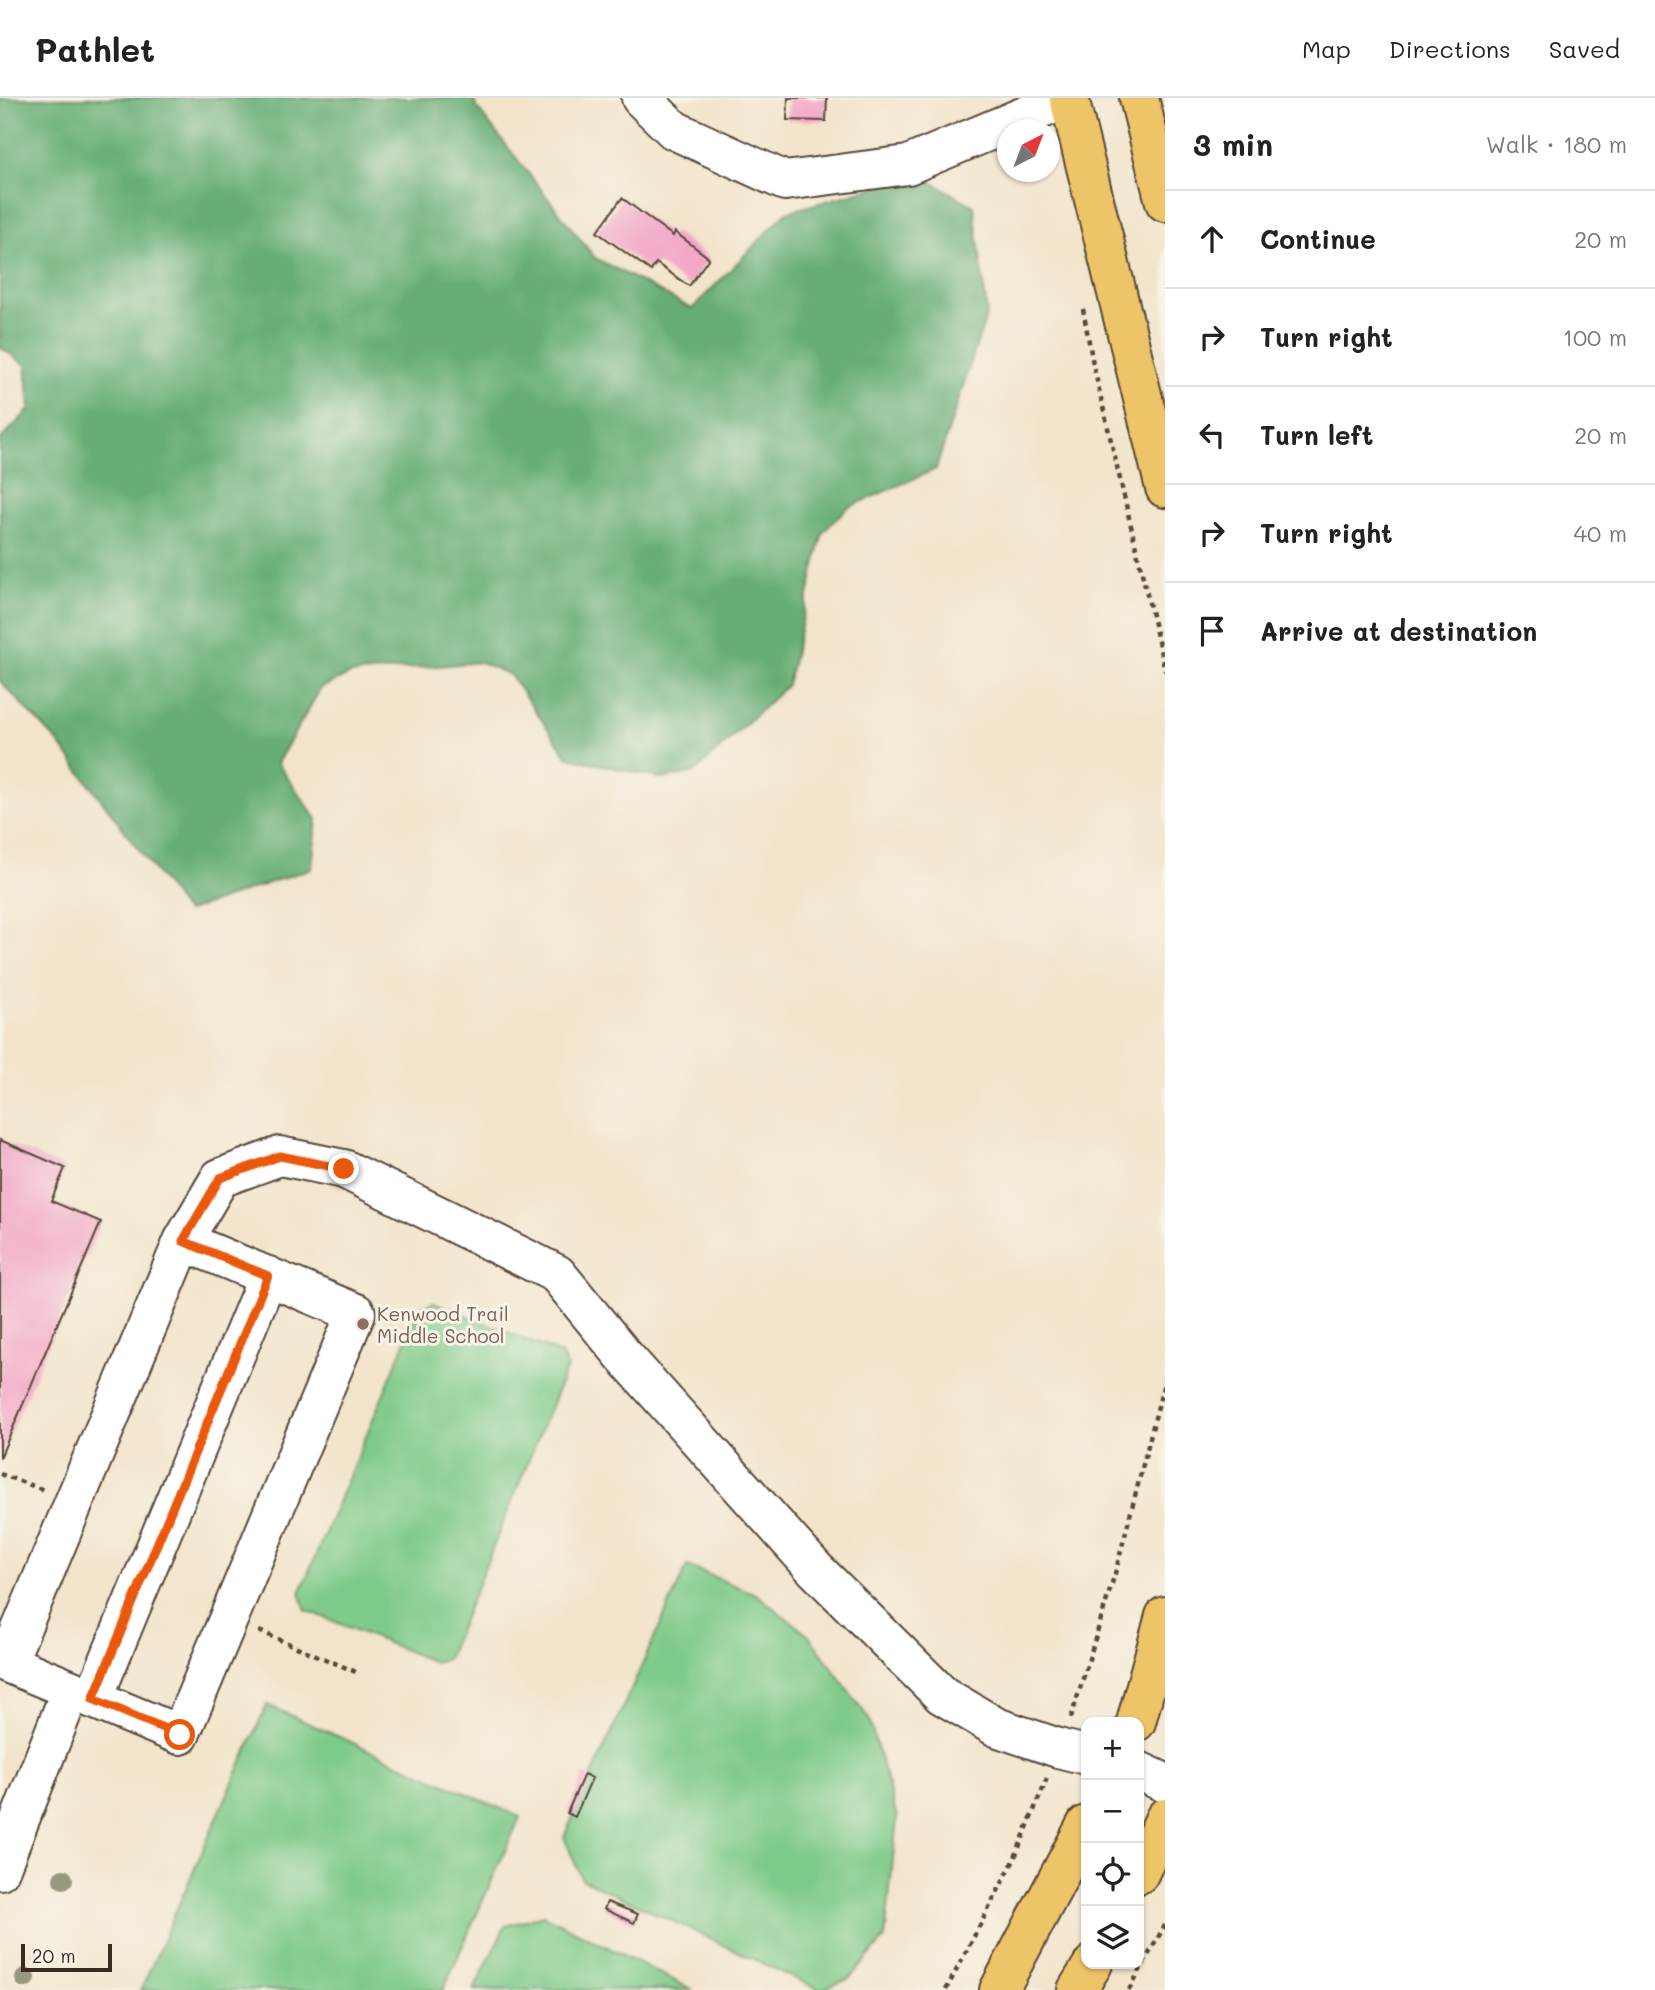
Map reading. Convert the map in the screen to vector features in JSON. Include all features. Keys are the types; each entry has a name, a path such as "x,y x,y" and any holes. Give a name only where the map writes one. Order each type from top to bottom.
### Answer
{"main road":[{"path":"1069,98 1165,488"},
{"path":"1139,98 1165,202"},
{"path":"1137,1717 1165,1616"},
{"path":"1144,1863 1165,1818"},
{"path":"999,1990 1081,1834"},
{"path":"1077,1990 1090,1969"}],"street":[{"path":"640,98 674,130 785,181 908,165 1069,98"},
{"path":"183,1241 356,1313 229,1619 180,1735 7,1663 183,1241 220,1178 280,1156 344,1169 557,1274 624,1356 815,1569 942,1695 996,1727 1072,1752"},
{"path":"0,1870 82,1694 268,1276"},
{"path":"1144,1773 1165,1783"}],"path":[{"path":"1083,309 1093,364 1165,671"},
{"path":"946,1990 1072,1752 1075,1708 1116,1570 1165,1378"},
{"path":"0,1474 74,1502"},
{"path":"229,1619 356,1672"},
{"path":"1129,1990 1165,1925"}],"green space":[{"path":"0,98 473,98 477,108 595,258 692,309 787,212 919,175 974,206 987,313 936,469 847,508 823,532 787,685 695,772 663,779 568,757 510,675 481,662 351,674 321,688 277,763 317,819 312,868 186,912 57,741 0,681 0,440 30,409 26,365 0,347"},
{"path":"433,1302 561,1354 567,1367 447,1659 434,1662 306,1610 300,1593 420,1307"},
{"path":"687,1566 756,1594 809,1636 869,1719 897,1818 885,1938 849,1979 820,1990 582,1879 564,1837"},
{"path":"267,1705 520,1817 443,1990 141,1990"},
{"path":"543,1915 693,1990 474,1990 505,1926"}],"building":[{"path":"788,98 827,98 826,121 787,120"},
{"path":"622,198 673,236 675,232 709,258 689,286 656,263 651,271 597,232"},
{"path":"0,1140 65,1168 51,1201 101,1222 0,1458"},
{"path":"584,1774 592,1778 575,1817 567,1813"},
{"path":"607,1902 638,1914 634,1923 604,1909"}],"place":[{"name":"Kenwood Trail Middle School","path":"363,1324"}],"route":[{"path":"180,1735 93,1699 268,1276 183,1241 220,1178 280,1156 344,1169"}]}
